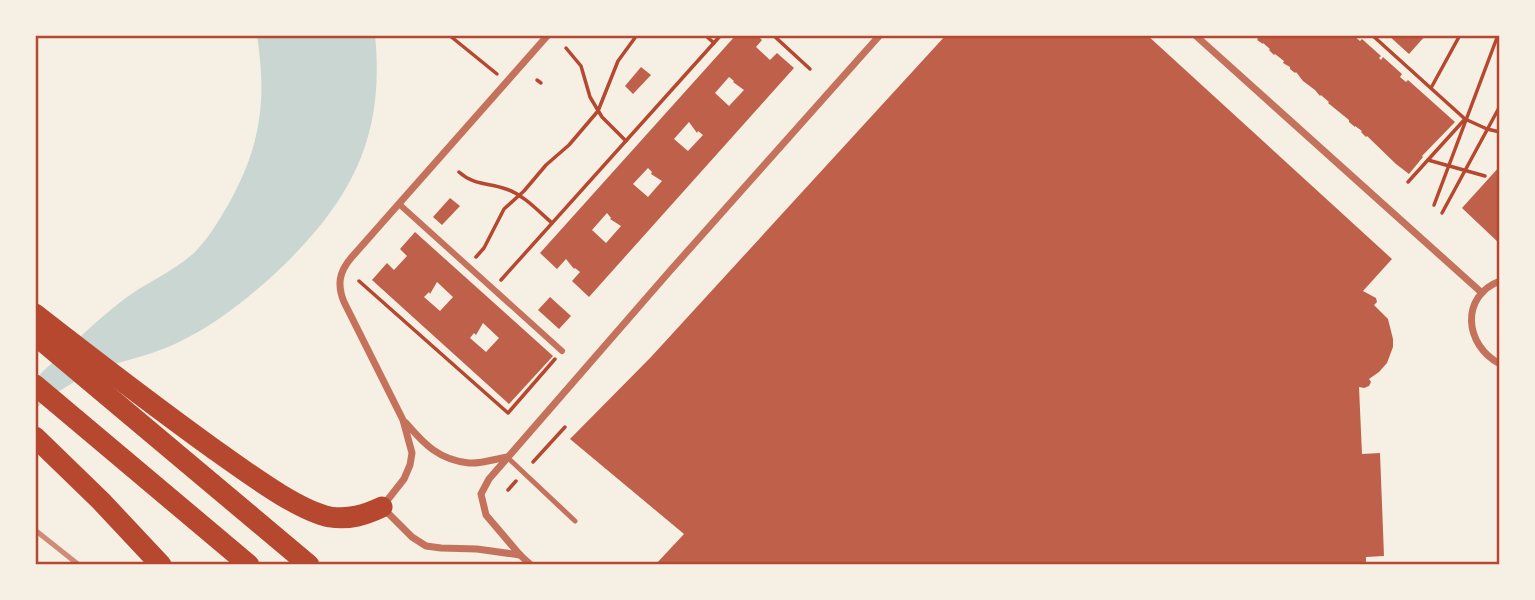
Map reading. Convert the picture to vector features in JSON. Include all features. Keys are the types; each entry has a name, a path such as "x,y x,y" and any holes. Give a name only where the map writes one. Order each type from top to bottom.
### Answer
{"highway":[{"path":"35,314 309,565"},
{"path":"35,335 300,505 328,516 344,518 366,514 382,507"},
{"path":"35,385 249,565"},
{"path":"35,437 101,501 160,565"}],"street":[{"path":"520,555 426,546 412,537 382,507 404,479 412,453 403,420 344,302 339,278 344,267 548,35"},
{"path":"531,565 485,515 481,494 489,479 880,35"},
{"path":"1195,35 1482,293"},
{"path":"399,204 562,351"},
{"path":"1500,281 1482,293 1471,318 1472,332 1478,345 1487,356 1500,364"},
{"path":"403,420 425,445 446,457 471,463 507,457"}],"lane":[{"path":"507,457 575,521"}],"path":[{"path":"449,35 507,82"},
{"path":"468,266 484,248 505,209 575,139 598,111 618,61 637,35"},
{"path":"705,35 714,43"},
{"path":"493,289 720,35"},
{"path":"773,35 810,69"},
{"path":"1372,35 1465,119 1500,132"},
{"path":"1432,88 1460,35"},
{"path":"1434,205 1498,35"},
{"path":"566,48 581,66 587,88 598,111 626,141"},
{"path":"1442,213 1500,106"},
{"path":"1408,183 1465,119"},
{"path":"1428,160 1485,176"},
{"path":"459,172 474,182 506,189 519,196 552,223"},
{"path":"359,281 508,414 562,351"},
{"path":"508,490 565,427"}],"shaded area":[{"path":"257,35 375,35 375,104 359,163 345,190 328,216 282,267 220,318 170,346 85,376 35,409 35,379 123,300 194,253 224,211 248,163 259,123 261,81"}],"building":[{"path":"736,35 757,35 762,40 756,47 770,60 777,53 794,68 589,297 572,281 580,272 566,259 557,269 540,253","holes":["729,77 744,90 729,106 715,93","689,122 697,133 698,131 703,135 688,151 674,139","648,168 651,174 662,181 648,197 633,184","607,213 610,219 621,226 606,243 592,230"]},
{"path":"946,35 1147,35 1392,259 1363,291 1376,298 1374,305 1388,319 1393,347 1387,363 1369,379 1369,386 1359,387 1362,454 1380,453 1384,556 1366,557 1366,565 655,565 684,534 570,439 651,357"},
{"path":"1254,35 1353,35 1360,41 1362,39 1381,56 1381,60 1383,57 1402,74 1400,77 1406,82 1408,80 1455,122 1422,156 1409,174"},
{"path":"1388,35 1426,35 1409,54"},
{"path":"641,67 651,75 633,94 625,86"},
{"path":"1500,166 1500,244 1462,208"},
{"path":"450,198 460,206 442,225 433,217"},
{"path":"415,232 553,356 509,404 372,280 387,263 394,270 407,256 400,249","holes":["437,282 453,297 440,311 424,297 429,292 430,294","483,323 499,338 486,352 470,338 474,333 476,335"]},
{"path":"550,297 571,316 559,329 538,310"}],"railway":[{"path":"35,530 79,565"}]}
